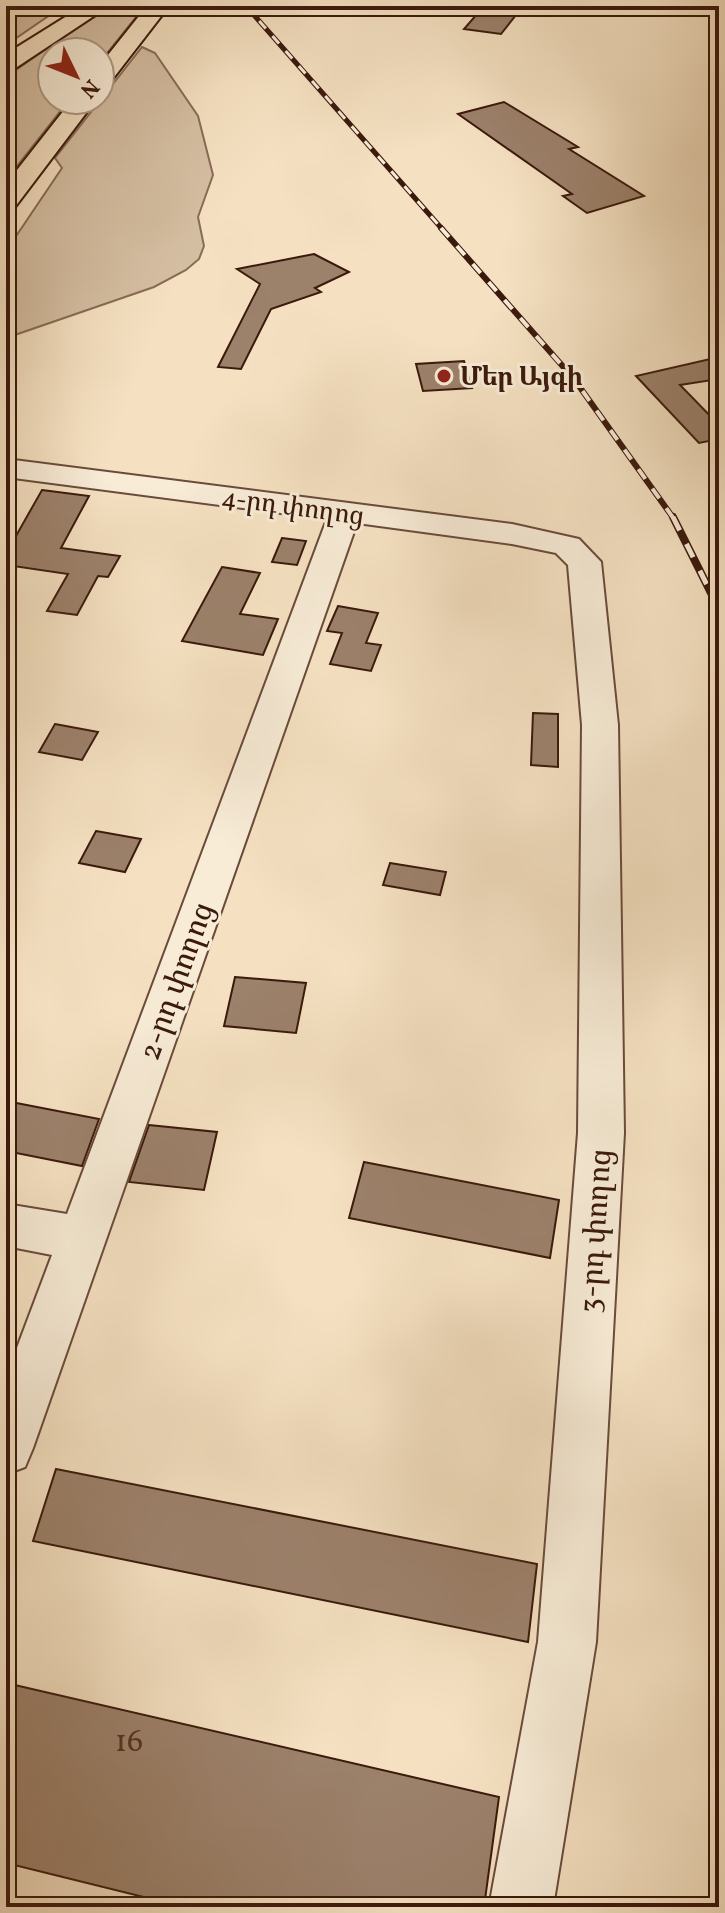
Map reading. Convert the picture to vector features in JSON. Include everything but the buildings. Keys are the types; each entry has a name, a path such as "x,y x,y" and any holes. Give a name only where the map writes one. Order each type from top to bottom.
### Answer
{"main road":[{"path":"6,64 78,13 98,6"},
{"path":"116,60 158,6"},
{"path":"6,201 72,116"}],"street":[{"name":"4-րդ փողոց","path":"10,475 512,534 567,546 578,554"},
{"name":"2-րդ փողոց","path":"6,1448 345,513"},
{"name":"3-րդ փողոց","path":"521,1907 567,1642 601,1133 600,725 584,562 578,554"},
{"path":"6,1225 83,1239"}],"shaded area":[{"path":"6,6 63,6 6,45"},
{"path":"107,6 145,6 116,42 116,36 64,36"},
{"path":"142,47 155,53 198,116 213,175 198,217 204,246 199,259 186,270 154,287 6,338 6,251 62,168 55,158 88,116 116,116 116,80"},
{"path":"36,56 36,116 56,116 6,180 6,77"}],"railway":[{"path":"246,6 443,230"},
{"path":"441,228 574,379 674,519"},
{"path":"674,519 719,609"}],"place":[{"name":"Մեր Այգի","path":"444,376"}]}
